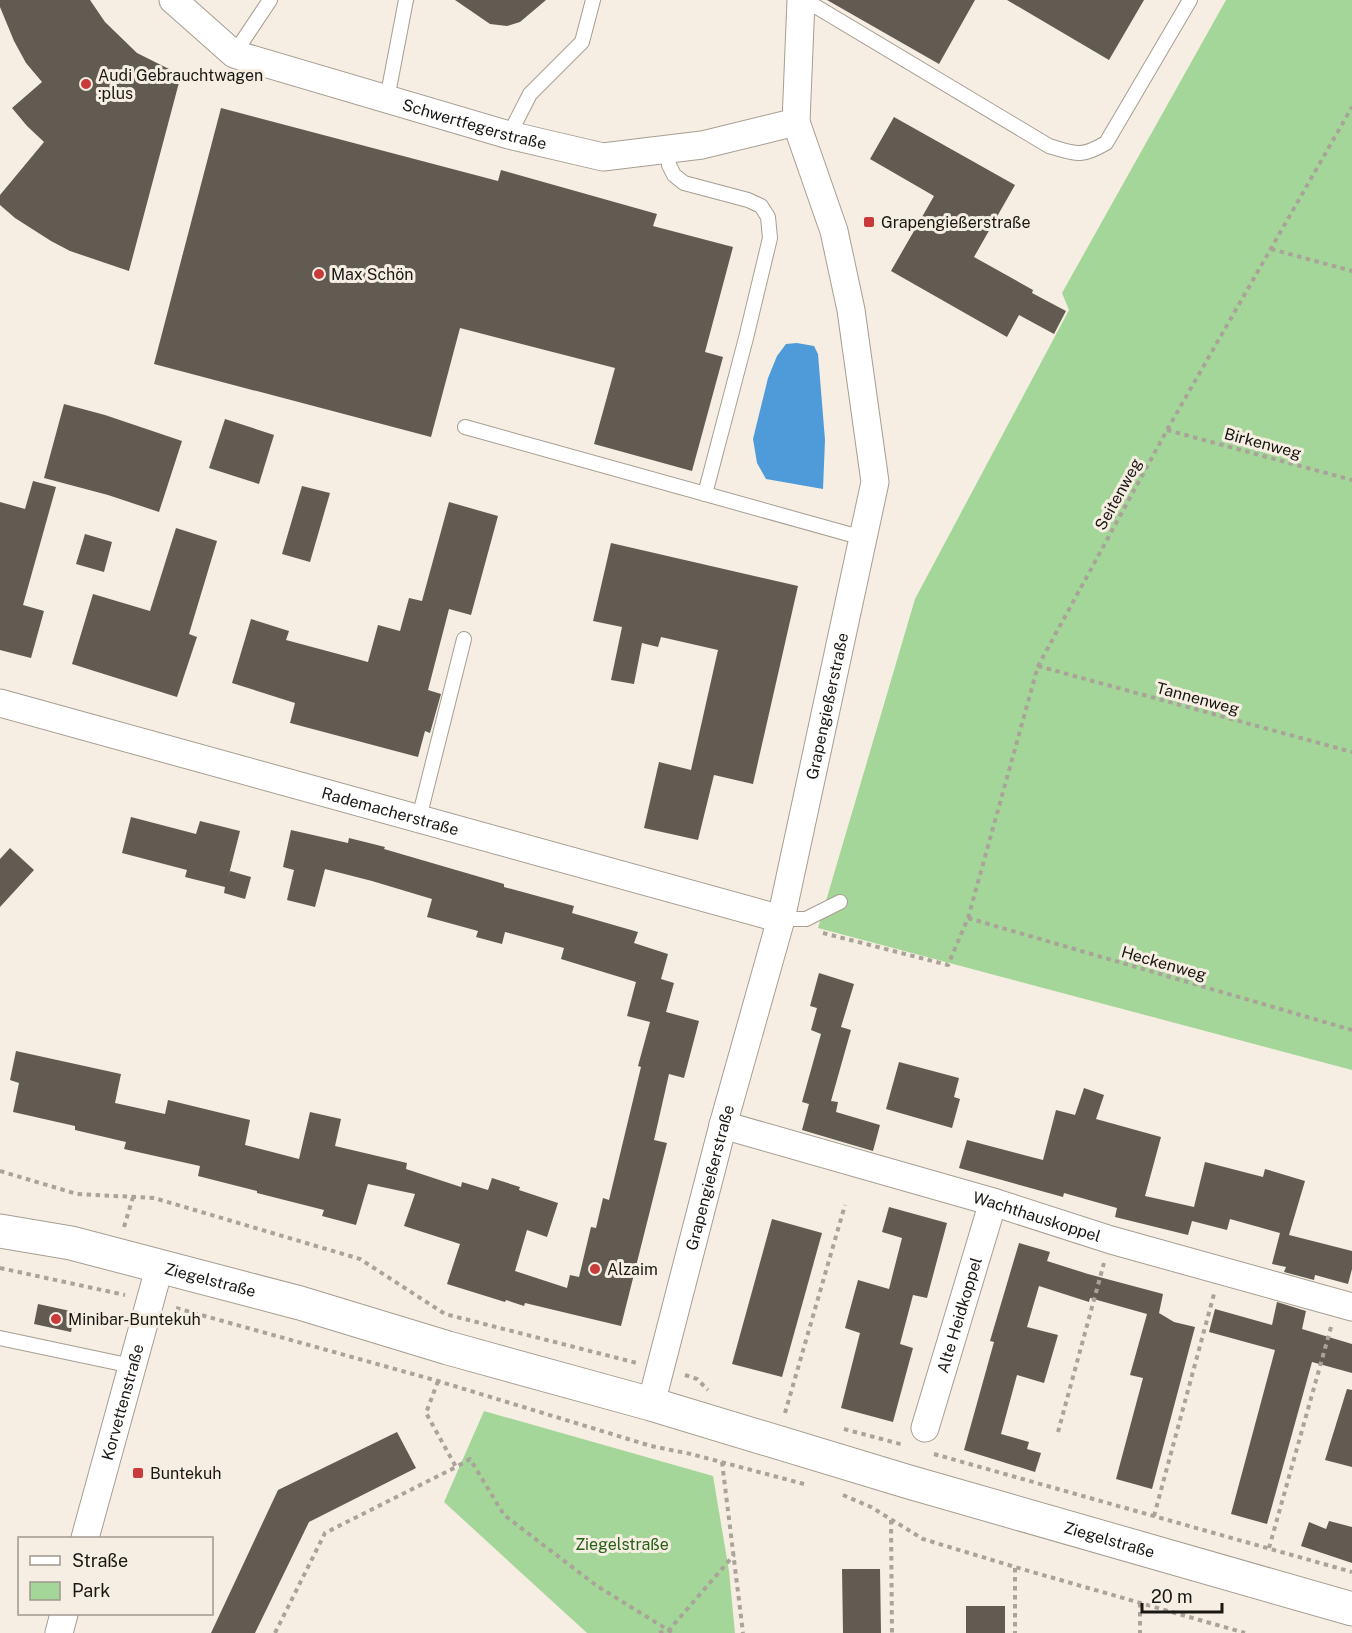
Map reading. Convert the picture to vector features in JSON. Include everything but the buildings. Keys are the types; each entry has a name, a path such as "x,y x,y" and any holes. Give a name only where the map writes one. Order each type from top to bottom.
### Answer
{"main road":[{"name":"Ziegelstraße","path":"0,1231 71,1243 300,1303 1352,1610"}],"street":[{"name":"Schwertfegerstraße","path":"173,0 234,54 509,135 603,157 702,145 796,122"},
{"name":"Grapengießerstraße","path":"651,1404 723,1125 781,919 875,482 851,310 834,231 796,122 803,0"},
{"name":"Rademacherstraße","path":"0,703 781,919"},
{"name":"Wachthauskoppel","path":"723,1125 993,1202 1111,1240 1345,1305"},
{"name":"Alte Heidkoppel","path":"921,1442 993,1202"},
{"name":"Korvettenstraße","path":"86,1537 160,1265"},
{"path":"59,1633 64,1615"}],"lane":[{"path":"234,54 270,0"},
{"path":"387,99 406,0"},
{"path":"509,135 530,94 582,42 594,0"},
{"path":"803,0 1049,146 1075,154 1089,153 1106,144 1190,0"},
{"path":"668,149 669,165 674,175 684,183 748,200 761,206 768,217 770,238 705,494"},
{"path":"465,427 863,538"},
{"path":"419,819 464,639"},
{"path":"781,919 806,919 840,902"},
{"path":"0,1338 132,1366"}],"path":[{"name":"Seitenweg","path":"781,919 794,926 948,964 968,918 1038,666 1167,430 1352,107"},
{"path":"1271,249 1352,271"},
{"name":"Birkenweg","path":"1167,430 1352,480"},
{"name":"Tannenweg","path":"1038,666 1352,752"},
{"name":"Heckenweg","path":"968,918 1352,1030"},
{"path":"0,1171 77,1194 154,1198 360,1259 445,1314 660,1369"},
{"path":"785,1413 845,1205"},
{"path":"1059,1432 1111,1240"},
{"path":"0,1268 150,1301 438,1381 651,1446 691,1454 812,1486"},
{"path":"1154,1516 1221,1270"},
{"path":"1269,1548 1345,1305"},
{"path":"438,1381 426,1413 456,1467"},
{"path":"841,1428 921,1442 1154,1516 1352,1572"},
{"path":"275,1633 325,1533 470,1459 504,1515 597,1586 671,1632"},
{"path":"722,1462 743,1633"},
{"path":"835,1492 872,1507 923,1539 1245,1633"},
{"path":"891,1520 892,1633"},
{"path":"659,1633 671,1632 734,1555"},
{"path":"1015,1567 1015,1633"},
{"path":"1140,1603 1140,1633"}],"green space":[{"path":"1226,0 1352,0 1352,1070 818,928 915,599 1069,310 1062,293"},
{"name":"Ziegelstraße","path":"484,1411 713,1476 729,1571 735,1633 587,1633 444,1502"}],"water":[{"path":"786,344 814,346 818,354 825,440 823,489 766,479 757,463 753,439 768,378 777,356"}],"place":[{"name":"Audi Gebrauchtwagen :plus","path":"86,84"},
{"name":"Grapengießerstraße","path":"869,222"},
{"name":"Max Schön","path":"319,274"},
{"name":"Alzaim","path":"595,1269"},
{"name":"Minibar-Buntekuh","path":"56,1319"},
{"name":"Buntekuh","path":"138,1473"}]}
